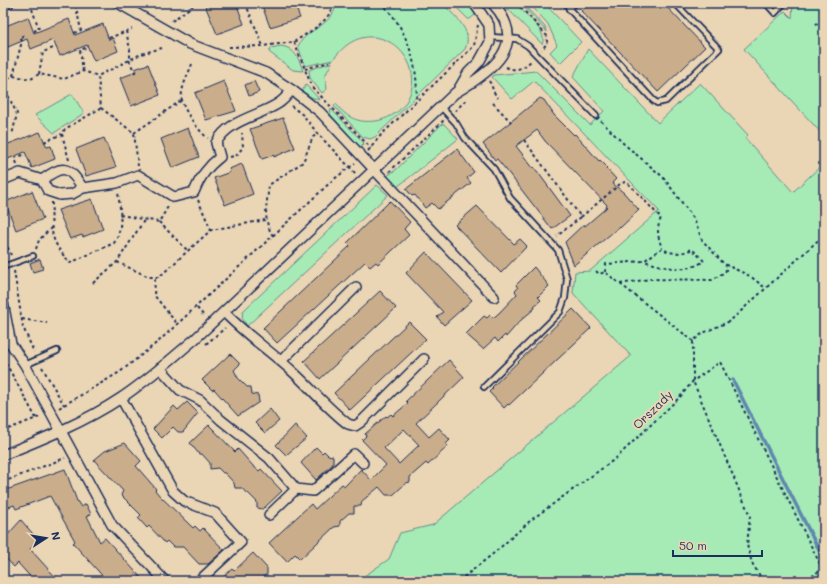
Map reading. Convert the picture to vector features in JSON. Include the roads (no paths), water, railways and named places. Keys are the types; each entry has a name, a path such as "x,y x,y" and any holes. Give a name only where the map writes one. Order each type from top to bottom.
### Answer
{"street":[{"path":"3,6 9,3"},
{"path":"118,3 190,44 266,73 292,90 320,112 494,297"},
{"path":"456,93 468,73 487,50 491,37 489,25 485,17 474,3"},
{"path":"3,455 62,431 121,398 160,368 224,312 456,93 477,81 499,60 506,49 508,38 507,24 503,15 492,3"},
{"path":"42,180 45,188 52,194 72,194 83,188 117,183 138,175 174,197 194,192 200,177 209,166 220,157 216,143 224,131 239,122 279,103 292,90"},
{"path":"3,180 20,173 42,180 62,168 72,172 83,188"},
{"path":"281,361 356,287"},
{"path":"3,302 7,345 26,365 112,525 165,581"},
{"path":"224,312 264,349 281,361 313,390 342,420 355,426 361,422 424,359"},
{"path":"160,368 180,390 200,400 221,420 269,458 296,489 313,491 354,454 363,463"},
{"path":"121,398 173,491 184,502 214,513 241,542 199,581"},
{"path":"269,515 296,489"}],"lane":[{"path":"566,3 569,9 657,103 666,101 719,49 675,3"},
{"path":"569,9 575,3"},
{"path":"766,3 774,12 784,3"},
{"path":"491,37 517,39 538,55 596,116"},
{"path":"441,107 450,116 465,138 494,169 510,198 558,250 567,279 565,298 560,312 484,386"},
{"path":"3,267 13,265 33,256"},
{"path":"26,365 57,351"}],"waterway":[{"path":"733,380 824,560"}]}
